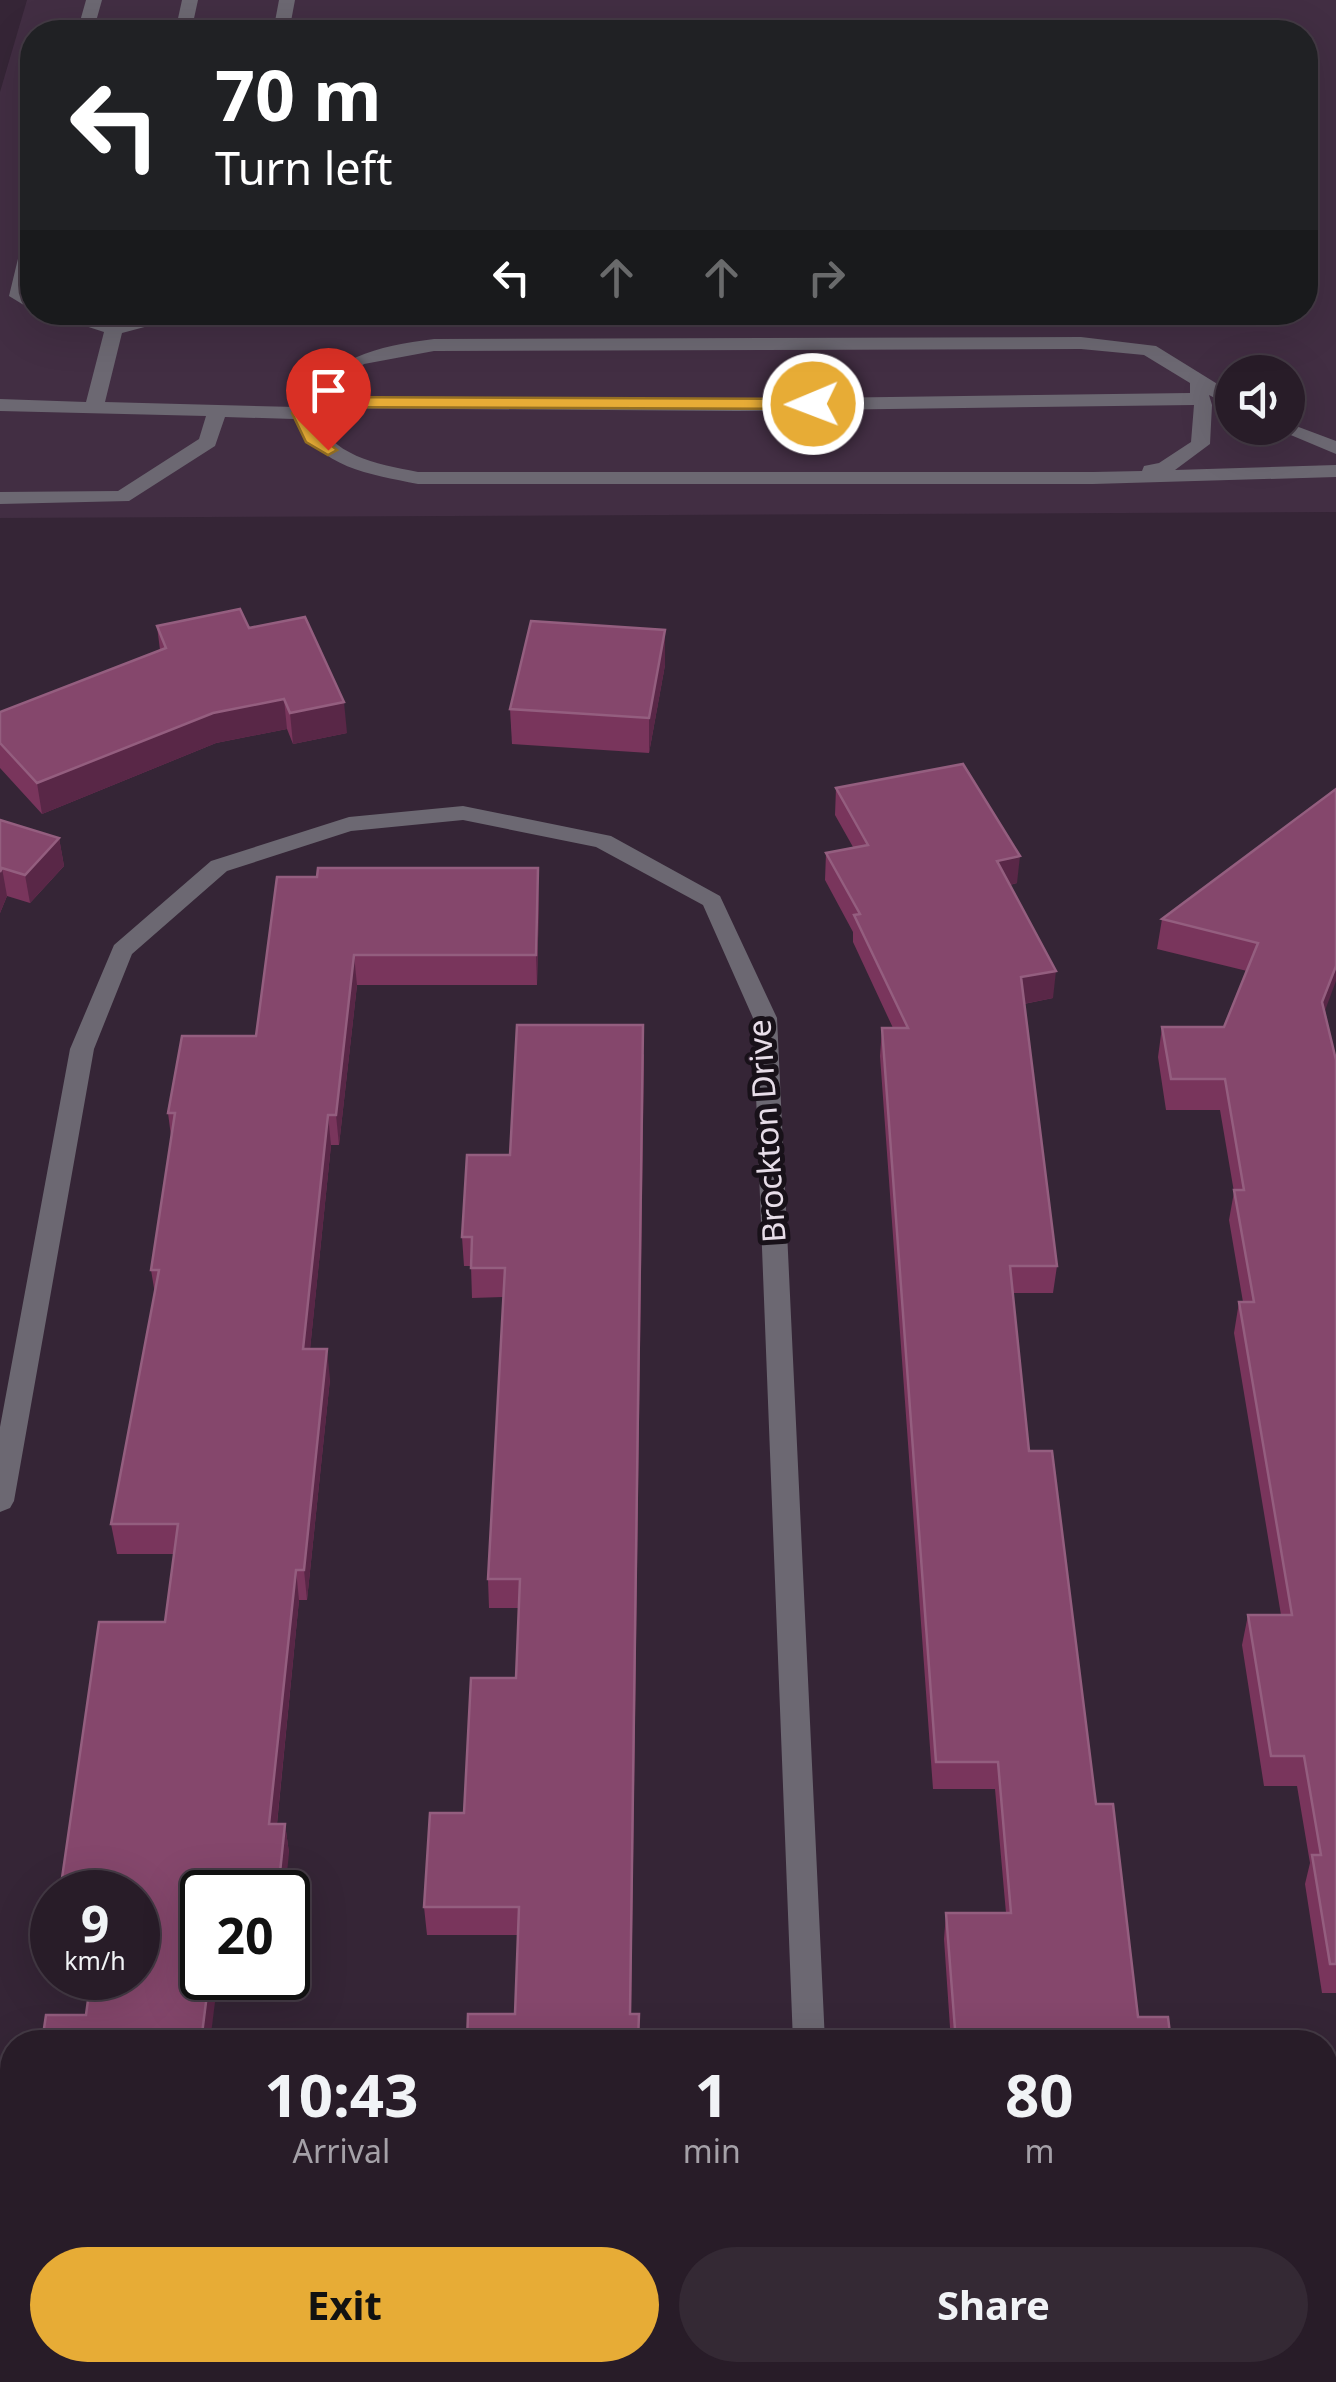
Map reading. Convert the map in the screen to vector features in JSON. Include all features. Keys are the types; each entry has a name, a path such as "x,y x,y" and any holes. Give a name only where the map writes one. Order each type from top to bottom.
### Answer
{"street":[{"path":"94,407 115,325"},
{"path":"305,407 332,373 370,352 434,345 1080,343 1149,350 1215,389"},
{"path":"1093,478 1165,468 1200,444 1201,399 1192,373"},
{"path":"0,405 217,410 1201,399"},
{"path":"305,407 312,438 345,462 418,478 1093,478 1336,472"},
{"path":"0,498 122,497 208,442 217,410"},
{"path":"1305,436 1336,448"},
{"name":"Brockton Drive","path":"0,1501 82,1049 122,950 220,866 349,824 463,813 603,841 712,902 764,1018 808,2030"}],"shaded area":[{"path":"27,0 1336,0 1336,512 0,518 0,92 20,24 20,325 1318,325 1318,20 21,20"}],"building":[{"path":"240,609 249,628 305,617 344,702 290,713 284,699 213,713 37,783 0,743 0,712 166,648 157,626"},
{"path":"531,621 665,630 649,718 510,709"},
{"path":"963,764 1020,856 997,861 1056,971 1021,977 1057,1266 1010,1266 1029,1451 1052,1451 1096,1804 1113,1804 1138,2017 1168,2017 1170,2030 955,2030 946,1913 1011,1913 998,1762 936,1762 882,1028 908,1028 854,915 860,914 826,853 868,845 836,788"},
{"path":"1336,789 1336,966 1322,1002 1336,1060 1336,1964 1330,1964 1312,1855 1321,1855 1304,1756 1271,1756 1248,1615 1292,1615 1239,1302 1254,1302 1234,1190 1244,1190 1225,1079 1171,1079 1162,1027 1224,1027 1258,943 1162,919"},
{"path":"0,820 59,838 25,875 2,868 0,872"},
{"path":"318,868 538,868 536,955 354,955 336,1115 328,1115 303,1349 327,1349 304,1570 296,1570 269,1824 285,1824 280,1870 180,1870 180,2000 206,2000 202,2030 44,2030 46,2015 86,2015 88,2000 160,2000 160,1870 63,1870 99,1622 165,1622 178,1524 111,1524 159,1270 151,1270 175,1113 168,1113 182,1036 256,1036 277,877 317,877"},
{"path":"517,1025 643,1025 630,2014 639,2014 638,2030 467,2030 468,2014 515,2014 519,1907 424,1907 430,1813 464,1813 471,1678 516,1678 520,1579 488,1579 505,1268 471,1268 472,1237 462,1237 467,1155 510,1155"}],"route":[{"path":"328,450 312,438 301,413 309,402 813,404"}]}
